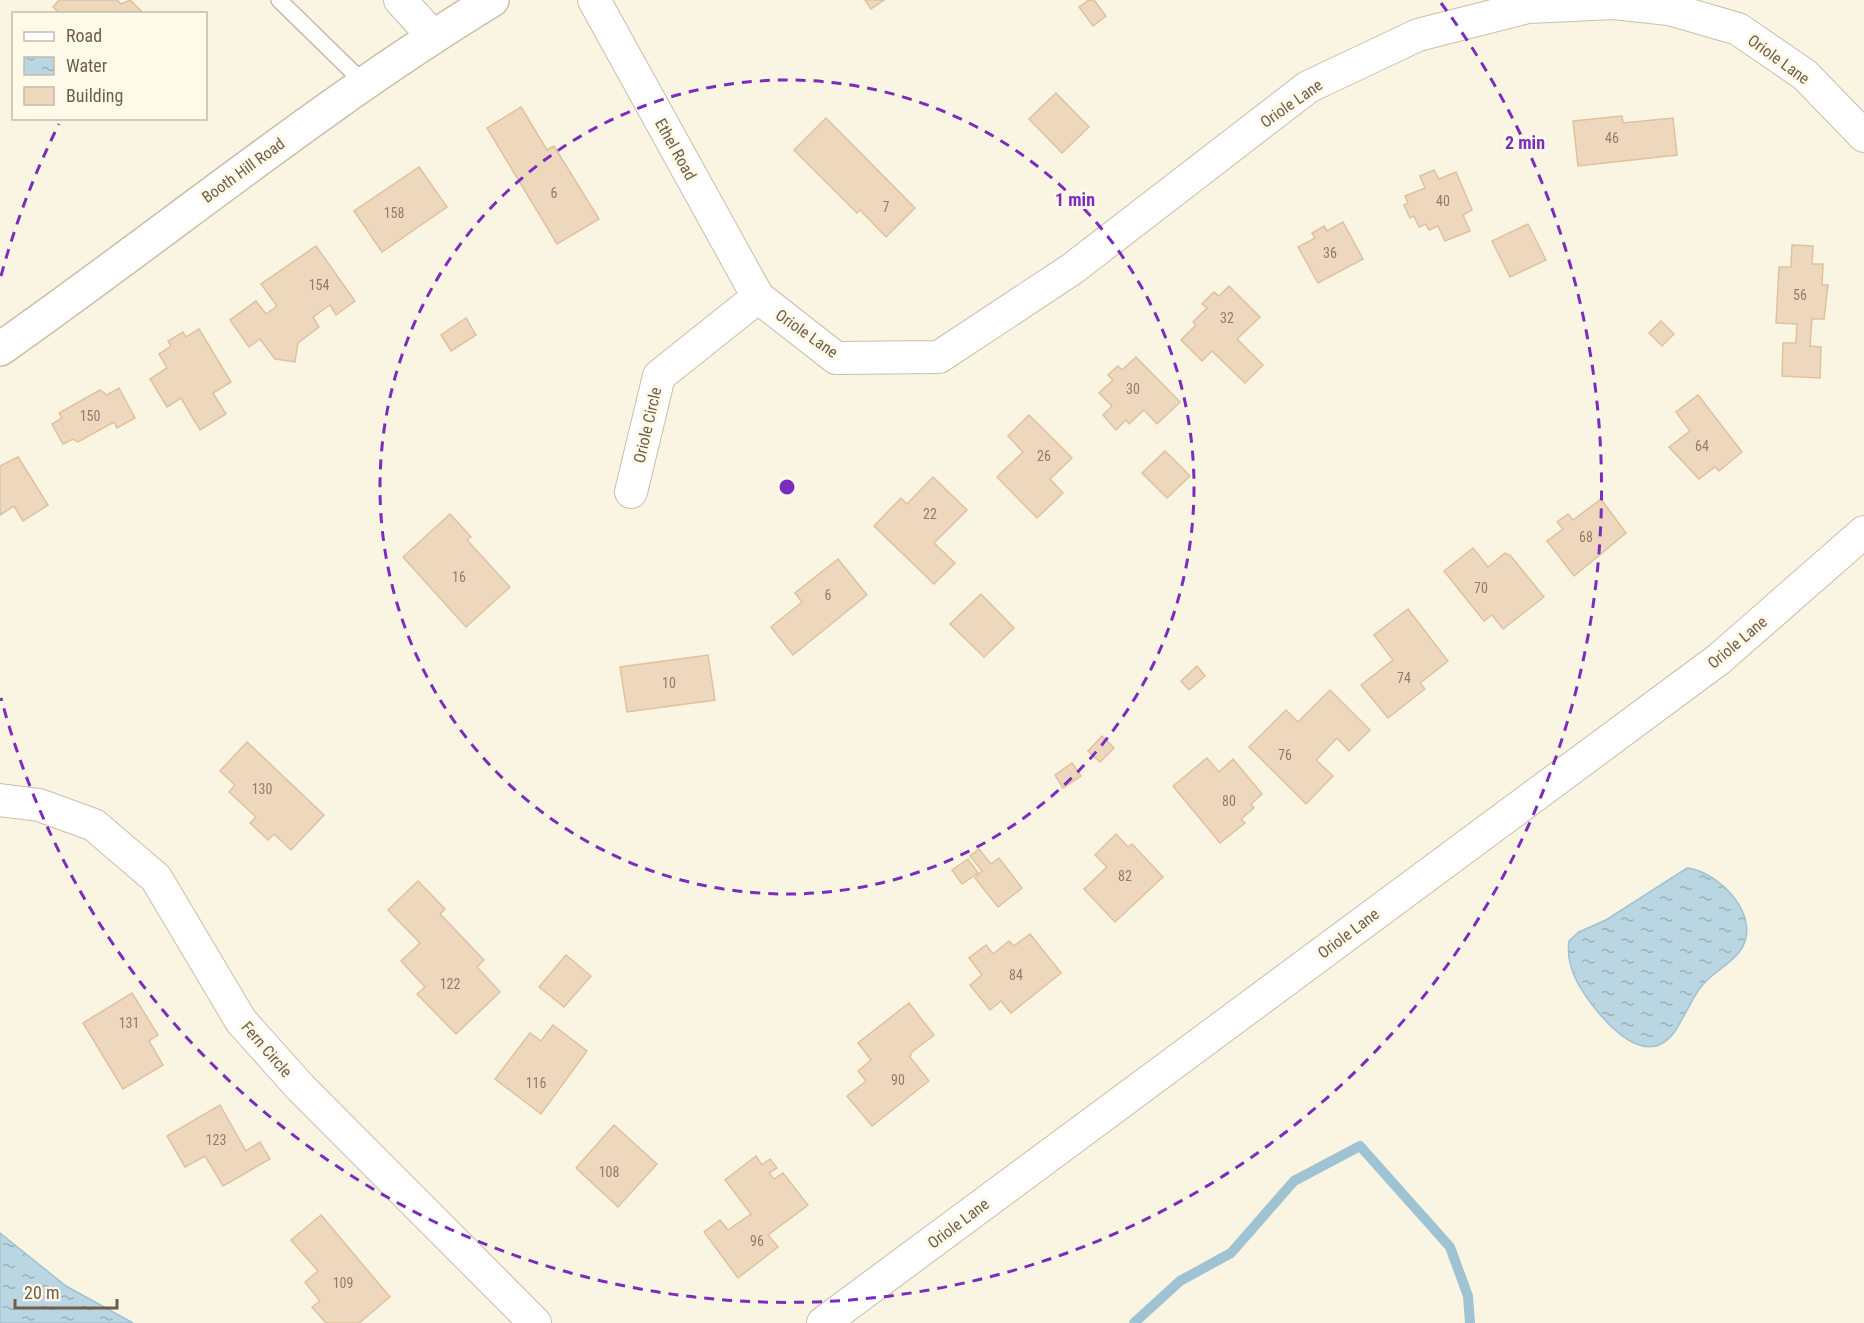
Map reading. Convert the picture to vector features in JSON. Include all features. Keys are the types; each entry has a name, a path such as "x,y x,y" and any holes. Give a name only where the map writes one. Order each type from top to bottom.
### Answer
{"street":[{"path":"400,0 433,36"},
{"name":"Booth Hill Road","path":"0,349 224,183 433,36 492,0"},
{"name":"Ethel Road","path":"594,0 758,297"},
{"name":"Oriole Lane","path":"758,297 836,358 939,357 1072,268 1308,87 1418,35 1528,7 1614,3 1670,9 1738,29 1805,75 1864,136"},
{"name":"Oriole Circle","path":"631,492 659,376 758,297"},
{"name":"Oriole Lane","path":"823,1323 1719,659 1864,532"},
{"name":"Fern Circle","path":"0,800 39,806 94,825 156,878 241,1021 300,1087 535,1323"}],"lane":[{"path":"279,0 365,84"}],"water":[{"path":"1687,868 1712,878 1735,898 1746,925 1746,938 1736,956 1700,988 1677,1028 1667,1040 1657,1046 1646,1047 1635,1044 1614,1029 1591,1003 1572,970 1569,961 1569,941 1579,932 1606,920"},
{"path":"0,1233 66,1286 133,1323 0,1323"}],"building":[{"path":"59,0 117,0 121,4 130,0 142,12 58,12 53,7"},
{"path":"865,0 884,0 871,9"},
{"path":"1089,0 1094,0 1106,16 1093,26 1079,7"},
{"path":"1056,93 1089,127 1062,153 1029,119"},
{"path":"521,107 547,150 554,146 599,219 557,244 487,128"},
{"path":"1622,116 1623,123 1673,118 1677,155 1578,166 1573,121"},
{"path":"826,118 915,208 886,237 860,210 857,213 794,150"},
{"path":"419,167 447,207 382,252 354,211"},
{"path":"1434,170 1439,179 1456,172 1472,210 1463,215 1470,231 1445,241 1438,226 1429,230 1426,224 1419,227 1414,216 1410,218 1404,205 1408,203 1405,196 1425,188 1420,176"},
{"path":"1343,222 1363,259 1318,283 1298,247 1315,238 1312,233 1324,226 1327,231"},
{"path":"1528,224 1546,260 1510,277 1492,241"},
{"path":"1792,245 1813,246 1812,264 1823,264 1822,285 1828,285 1824,319 1812,319 1810,346 1821,347 1820,378 1782,376 1783,343 1796,343 1797,324 1776,323 1779,267 1791,267"},
{"path":"316,246 355,301 336,315 330,305 313,317 319,327 298,343 295,362 275,359 260,339 249,347 230,320 256,301 266,314 277,306 261,284"},
{"path":"1229,286 1260,317 1237,339 1263,365 1245,383 1212,351 1202,361 1181,340 1196,325 1193,322 1207,308 1202,304 1214,292 1219,296"},
{"path":"466,318 476,335 451,351 441,335"},
{"path":"1661,321 1674,334 1662,346 1649,333"},
{"path":"199,329 231,382 213,393 226,414 200,430 181,398 167,407 150,379 167,368 159,354 171,346 168,341 183,332 186,337"},
{"path":"1136,357 1180,402 1157,424 1144,410 1129,424 1126,420 1116,430 1103,415 1112,406 1099,393 1113,380 1108,375 1118,366 1122,370"},
{"path":"119,388 135,418 117,428 114,422 78,442 73,439 63,444 52,424 62,418 59,413 100,390 107,395"},
{"path":"1698,395 1742,452 1719,471 1715,467 1699,479 1669,447 1690,431 1676,412"},
{"path":"1029,415 1072,458 1050,479 1063,493 1037,518 997,477 1023,452 1008,436"},
{"path":"1165,451 1190,476 1167,498 1142,473"},
{"path":"18,457 48,505 23,521 14,506 0,515 0,466"},
{"path":"933,477 967,510 934,543 955,563 934,584 874,526 901,498 907,504"},
{"path":"1601,499 1626,533 1574,576 1547,541 1563,529 1557,522 1568,514 1573,520"},
{"path":"450,514 471,537 467,540 510,587 466,627 403,557"},
{"path":"1473,548 1488,567 1505,553 1510,555 1544,597 1503,629 1492,615 1484,621 1444,571"},
{"path":"838,559 867,595 793,655 771,627 802,602 795,593"},
{"path":"981,594 1014,628 984,657 950,624"},
{"path":"1408,609 1448,661 1420,683 1425,689 1388,718 1361,685 1393,660 1374,635"},
{"path":"708,655 715,700 627,712 620,667"},
{"path":"1197,666 1205,676 1189,690 1181,681"},
{"path":"1330,690 1370,730 1349,751 1337,738 1316,760 1333,776 1306,804 1249,747 1286,710 1298,722"},
{"path":"1102,736 1114,748 1100,762 1088,751"},
{"path":"247,742 324,815 291,850 274,834 268,840 250,823 256,817 229,792 235,785 220,771"},
{"path":"1207,758 1219,772 1233,759 1262,794 1251,804 1254,808 1241,819 1245,823 1220,843 1173,786"},
{"path":"1072,763 1081,776 1063,788 1055,775"},
{"path":"1116,834 1128,847 1132,844 1163,877 1115,922 1084,889 1107,867 1095,855"},
{"path":"979,849 991,864 999,858 1022,888 998,907 975,878 982,871 970,856"},
{"path":"968,859 978,873 962,884 952,870"},
{"path":"418,881 445,909 440,914 484,960 477,967 500,992 456,1034 417,994 425,987 401,961 420,943 388,910"},
{"path":"1030,934 1061,973 1011,1013 1001,1001 990,1010 970,985 982,975 969,958 986,945 993,954 1009,941 1014,946"},
{"path":"566,955 591,976 564,1007 539,987"},
{"path":"132,993 158,1035 149,1041 163,1065 123,1089 83,1023"},
{"path":"909,1003 934,1035 912,1052 910,1057 929,1081 872,1126 847,1096 866,1081 858,1071 871,1060 858,1043"},
{"path":"553,1025 587,1051 541,1114 495,1079 530,1033 541,1041"},
{"path":"220,1105 246,1151 260,1142 270,1159 223,1186 205,1156 185,1167 167,1136"},
{"path":"614,1125 657,1164 618,1207 576,1168"},
{"path":"756,1156 762,1165 770,1159 777,1168 769,1173 774,1179 783,1173 808,1205 768,1235 778,1247 738,1278 704,1232 720,1220 728,1230 751,1214 725,1180"},
{"path":"321,1215 390,1297 359,1323 326,1323 312,1307 320,1301 305,1282 318,1271 291,1240"}],"waterway":[{"path":"1134,1323 1180,1281 1231,1253 1294,1181 1360,1146 1450,1247 1468,1296 1470,1323"}]}
